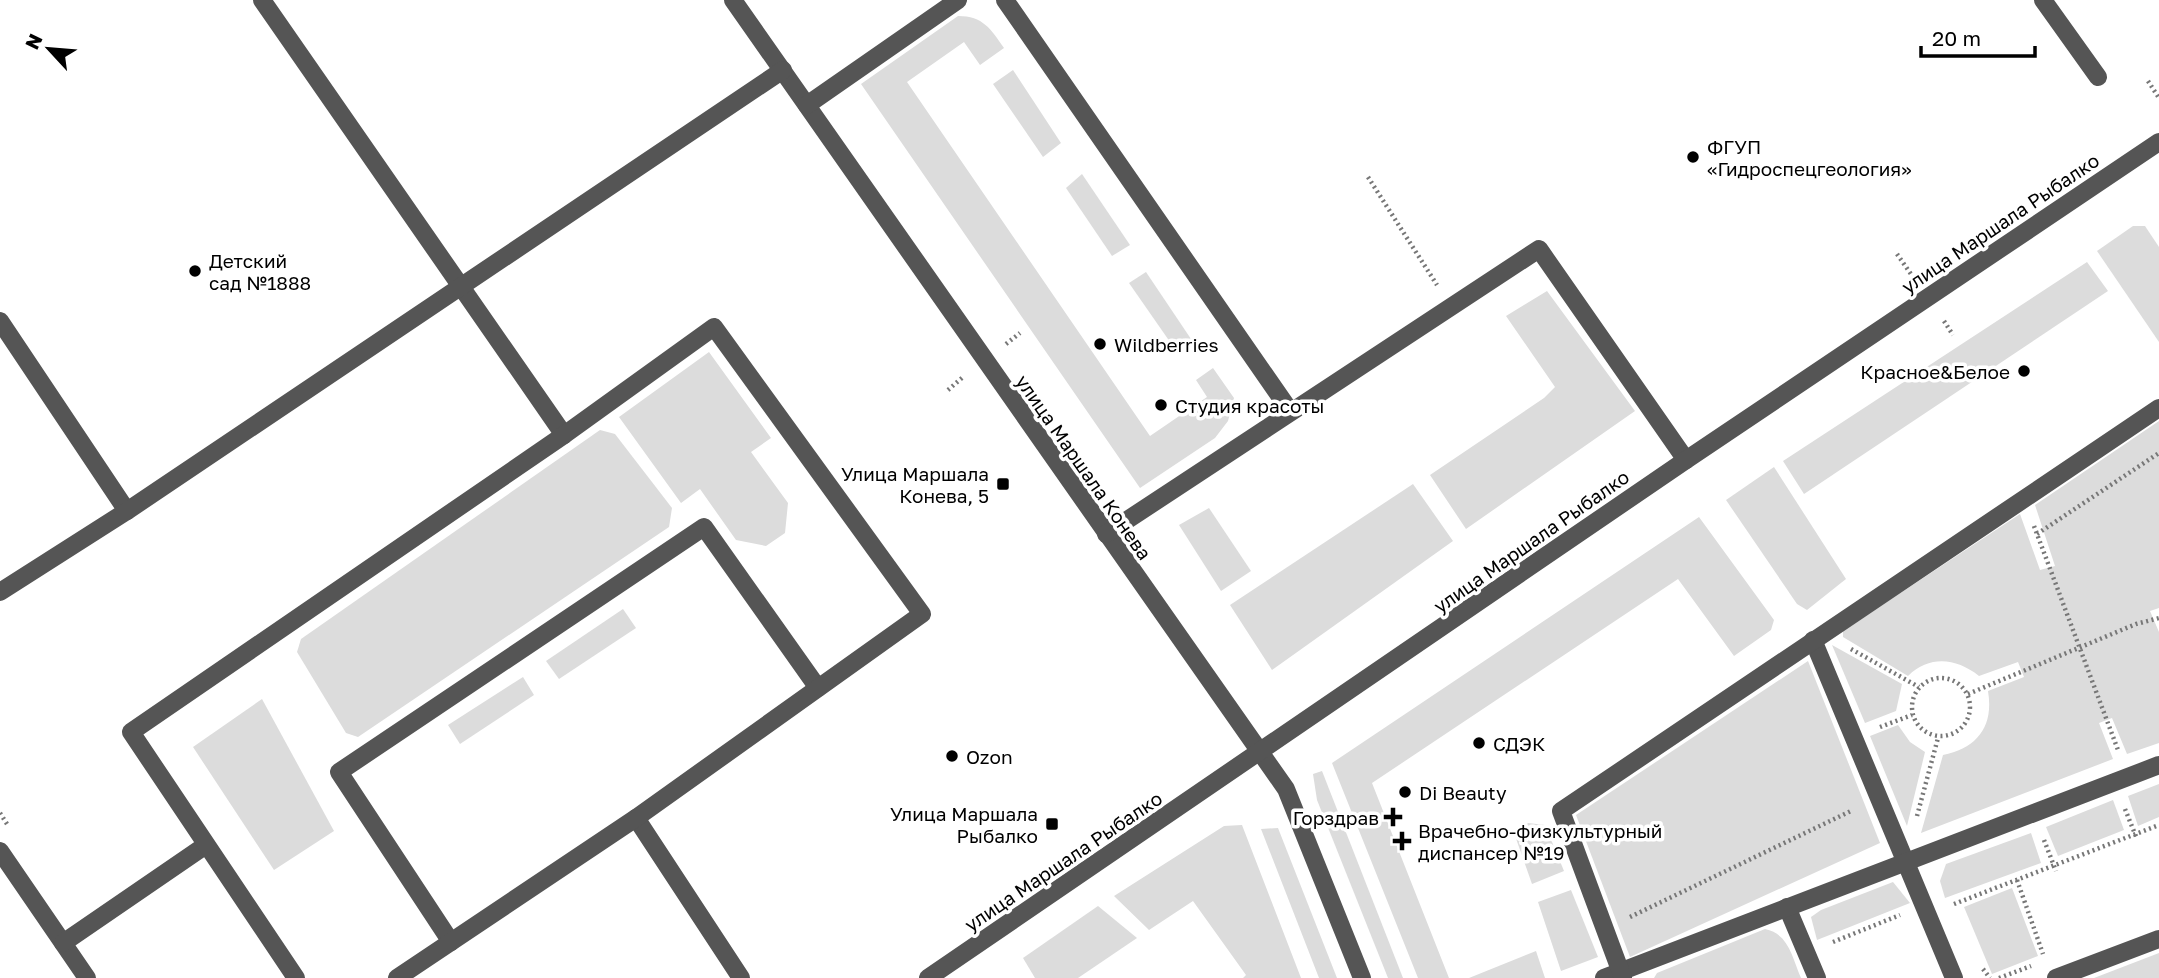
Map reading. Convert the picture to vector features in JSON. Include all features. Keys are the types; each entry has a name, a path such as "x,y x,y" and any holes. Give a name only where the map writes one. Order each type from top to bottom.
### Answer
{"street":[{"path":"262,0 463,285 564,435"},
{"name":"улица Маршала Конева","path":"733,0 1258,753 1286,789 1362,978"},
{"path":"807,105 958,0"},
{"path":"1005,0 1290,411"},
{"path":"2043,0 2098,77"},
{"path":"0,592 127,511 783,71"},
{"name":"улица Маршала Рыбалко","path":"928,978 1686,460 2159,142"},
{"path":"1106,534 1539,250 1686,460"},
{"path":"0,321 127,511"},
{"path":"296,978 131,732 564,435 714,327 922,614 635,818 397,978"},
{"path":"2159,408 1561,811 1605,929 1616,976 1905,861 2159,765"},
{"path":"451,942 339,772 704,527 818,688"},
{"path":"1818,637 1879,798 1954,978"},
{"path":"635,818 741,978"},
{"path":"63,943 206,845"},
{"path":"0,850 87,978"},
{"path":"1787,907 1817,978"},
{"path":"2056,978 2159,939"}],"path":[{"path":"2148,81 2159,98"},
{"path":"1368,177 1451,306"},
{"path":"2037,534 2159,453"},
{"path":"2024,499 2106,719"},
{"path":"1968,694 2079,647 2159,618"},
{"path":"1818,637 1919,687"},
{"path":"1936,678 1955,680 1968,694 1971,715 1959,733 1938,737 1922,730 1912,715 1912,700 1919,687 1936,678"},
{"path":"1905,861 1938,737"},
{"path":"1605,929 1879,798"},
{"path":"1807,953 2017,880 2159,825"},
{"path":"2017,880 2046,961"}],"shaded area":[{"path":"958,16 980,21 1004,48 980,65 964,42 907,82 1150,436 1207,397 1196,380 1213,368 1234,398 1228,421 1215,438 1140,488 861,84"},
{"path":"1013,70 1061,143 1043,157 993,84"},
{"path":"1082,174 1130,245 1112,256 1066,188"},
{"path":"2133,226 2145,226 2159,247 2159,342 2097,251"},
{"path":"2087,262 2108,291 1804,494 1783,461"},
{"path":"1146,272 1193,342 1177,352 1129,283"},
{"path":"1547,291 1635,411 1466,529 1430,475 1544,398 1555,387 1506,316"},
{"path":"709,352 771,438 751,452 788,503 785,533 766,546 736,540 700,489 681,503 619,417"},
{"path":"2159,421 2159,608 2150,611 2159,632 2159,743 2127,754 2112,718 2099,723 2113,759 1921,833 1943,755 1965,747 1980,734 1988,715 1988,691 2024,677 2018,662 1979,676 1961,665 1943,661 1925,665 1908,676 1843,637 1843,631 2020,514 2040,570 2055,566 2035,505"},
{"path":"600,430 615,434 672,508 669,527 358,737 346,733 297,652 301,639"},
{"path":"1774,467 1846,579 1807,610 1797,604 1726,500"},
{"path":"1413,484 1453,541 1272,670 1230,605"},
{"path":"1209,508 1251,571 1221,591 1179,525"},
{"path":"1699,517 1774,620 1771,630 1734,656 1678,579 1372,783 1449,978 1418,978 1332,763"},
{"path":"623,609 636,628 559,679 546,661"},
{"path":"1832,645 1902,684 1896,711 1865,723"},
{"path":"1808,661 1880,843 1630,957 1576,815"},
{"path":"523,677 534,695 460,744 448,725"},
{"path":"262,699 334,831 274,870 193,747"},
{"path":"1898,725 1910,742 1925,752 1907,826 1870,736"},
{"path":"1322,771 1403,978 1388,978 1317,800 1313,774"},
{"path":"2159,784 2159,817 2138,826 2128,796"},
{"path":"2113,800 2124,830 2058,856 2046,827"},
{"path":"1528,823 1545,825 1564,871 1532,884 1513,830"},
{"path":"1242,825 1301,978 1243,978 1246,975 1193,901 1149,930 1114,896 1224,826"},
{"path":"1278,828 1337,978 1319,978 1261,829"},
{"path":"2031,833 2041,863 1945,898 1940,881 1946,864"},
{"path":"1893,882 1910,903 1817,940 1811,917 1821,910"},
{"path":"2012,888 2038,956 1992,974 1964,907"},
{"path":"1571,890 1598,957 1561,971 1538,902"},
{"path":"1098,906 1137,938 1078,978 1035,978 1023,958"},
{"path":"1765,929 1785,941 1801,978 1654,978 1657,973"},
{"path":"1536,951 1545,978 1469,978"},
{"path":"2159,953 2159,978 2094,978"}],"place":[{"name":"ФГУП «Гидроспецгеология»","path":"1693,157"},
{"name":"Детский сад №1888","path":"195,271"},
{"name":"Wildberries","path":"1100,344"},
{"name":"Красное&Белое","path":"2024,371"},
{"name":"Студия красоты","path":"1161,405"},
{"name":"Улица Маршала Конева, 5","path":"1003,484"},
{"name":"СДЭК","path":"1479,743"},
{"name":"Ozon","path":"952,756"},
{"name":"Di Beauty","path":"1405,792"},
{"name":"Горздрав","path":"1393,817"},
{"name":"Улица Маршала Рыбалко","path":"1052,824"},
{"name":"Врачебно-физкультурный диспансер №19","path":"1402,841"}]}
